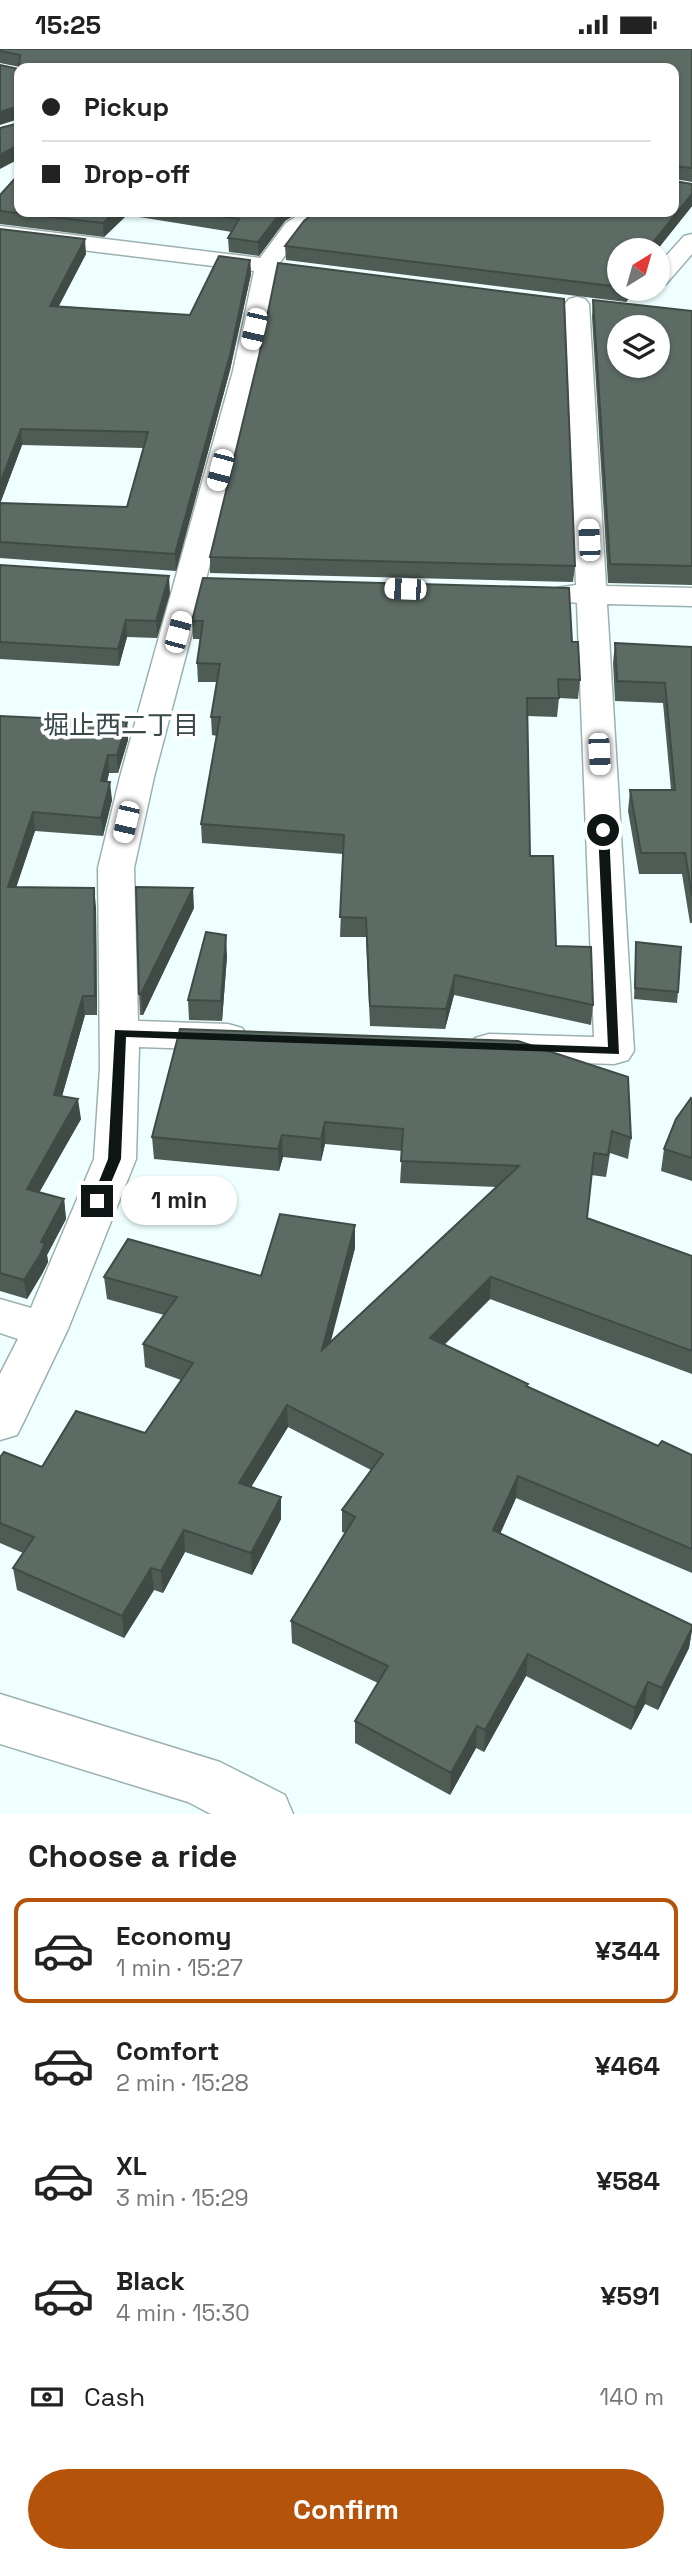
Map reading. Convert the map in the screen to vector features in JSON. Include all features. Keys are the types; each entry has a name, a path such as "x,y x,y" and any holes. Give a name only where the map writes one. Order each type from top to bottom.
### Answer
{"street":[{"path":"0,1422 45,1329 115,1159 120,1068 116,867 137,777 191,583 245,370 267,265 294,228 309,217"},
{"path":"0,233 294,269"},
{"path":"670,266 692,241"},
{"path":"449,1045 614,1051 592,594 589,305 550,300"},
{"path":"536,593 692,597"},
{"path":"120,1033 257,1038"},
{"path":"0,1316 45,1329"},
{"path":"0,1719 201,1780 265,1814"}],"building":[{"path":"692,49 692,168 679,167 679,63 19,63 20,55 0,51"},
{"path":"0,65 14,68 14,108 0,112"},
{"path":"14,124 14,148 0,155 0,128"},
{"path":"14,180 14,213 0,211 0,195"},
{"path":"679,182 692,184 692,194 679,210"},
{"path":"52,217 109,217 103,223"},
{"path":"226,217 277,217 258,242 228,238 239,219"},
{"path":"309,217 674,217 657,238 607,238 607,285 285,246"},
{"path":"0,229 85,239 50,306 190,315 219,256 250,260 230,355 175,554 0,542 0,503 127,507 148,432 21,429 0,483"},
{"path":"278,263 564,299 575,566 210,557 259,356"},
{"path":"593,300 692,311 692,566 610,564"},
{"path":"0,565 169,576 156,621 126,620 118,649 0,642"},
{"path":"203,578 569,588 572,642 578,642 580,680 558,679 559,698 527,698 530,856 553,856 556,946 591,947 593,1005 455,975 446,1009 370,1006 366,918 340,917 344,835 201,824 220,717 211,717 220,664 197,663 203,621 192,621"},
{"path":"615,643 692,647 692,896 685,853 641,853 630,790 675,790 665,683 617,681"},
{"path":"0,716 127,722 117,755 108,755 101,781 110,782 101,818 33,812 8,887 94,888 95,996 83,996 54,1095 78,1099 27,1189 64,1199 41,1242 45,1243 40,1255 24,1280 0,1273"},
{"path":"136,887 193,888 141,994 139,994"},
{"path":"206,932 226,935 221,1001 188,1000"},
{"path":"636,942 681,947 678,992 635,988"},
{"path":"180,1029 518,1041 628,1077 631,1138 612,1131 608,1155 594,1153 587,1218 692,1256 692,1351 491,1277 430,1338 528,1384 526,1386 658,1446 662,1441 692,1455 692,1549 518,1476 493,1530 692,1625 662,1688 648,1682 635,1708 528,1654 485,1730 477,1726 451,1773 355,1721 388,1666 291,1621 355,1517 342,1510 383,1454 287,1405 239,1483 281,1497 251,1553 184,1530 161,1571 151,1568 122,1616 13,1568 34,1537 0,1523 0,1457 4,1452 42,1467 76,1411 145,1433 193,1363 143,1344 177,1297 104,1277 128,1239 261,1276 280,1214 355,1225 322,1350 519,1166 401,1161 403,1129 325,1122 321,1139 282,1135 278,1149 152,1137"},
{"path":"691,1098 692,1158 664,1149 676,1119"}],"district":[{"name":"堀止西二丁目","path":"121,725"}],"route":[{"path":"97,1201 115,1159 120,1033 614,1051 603,830"}]}
